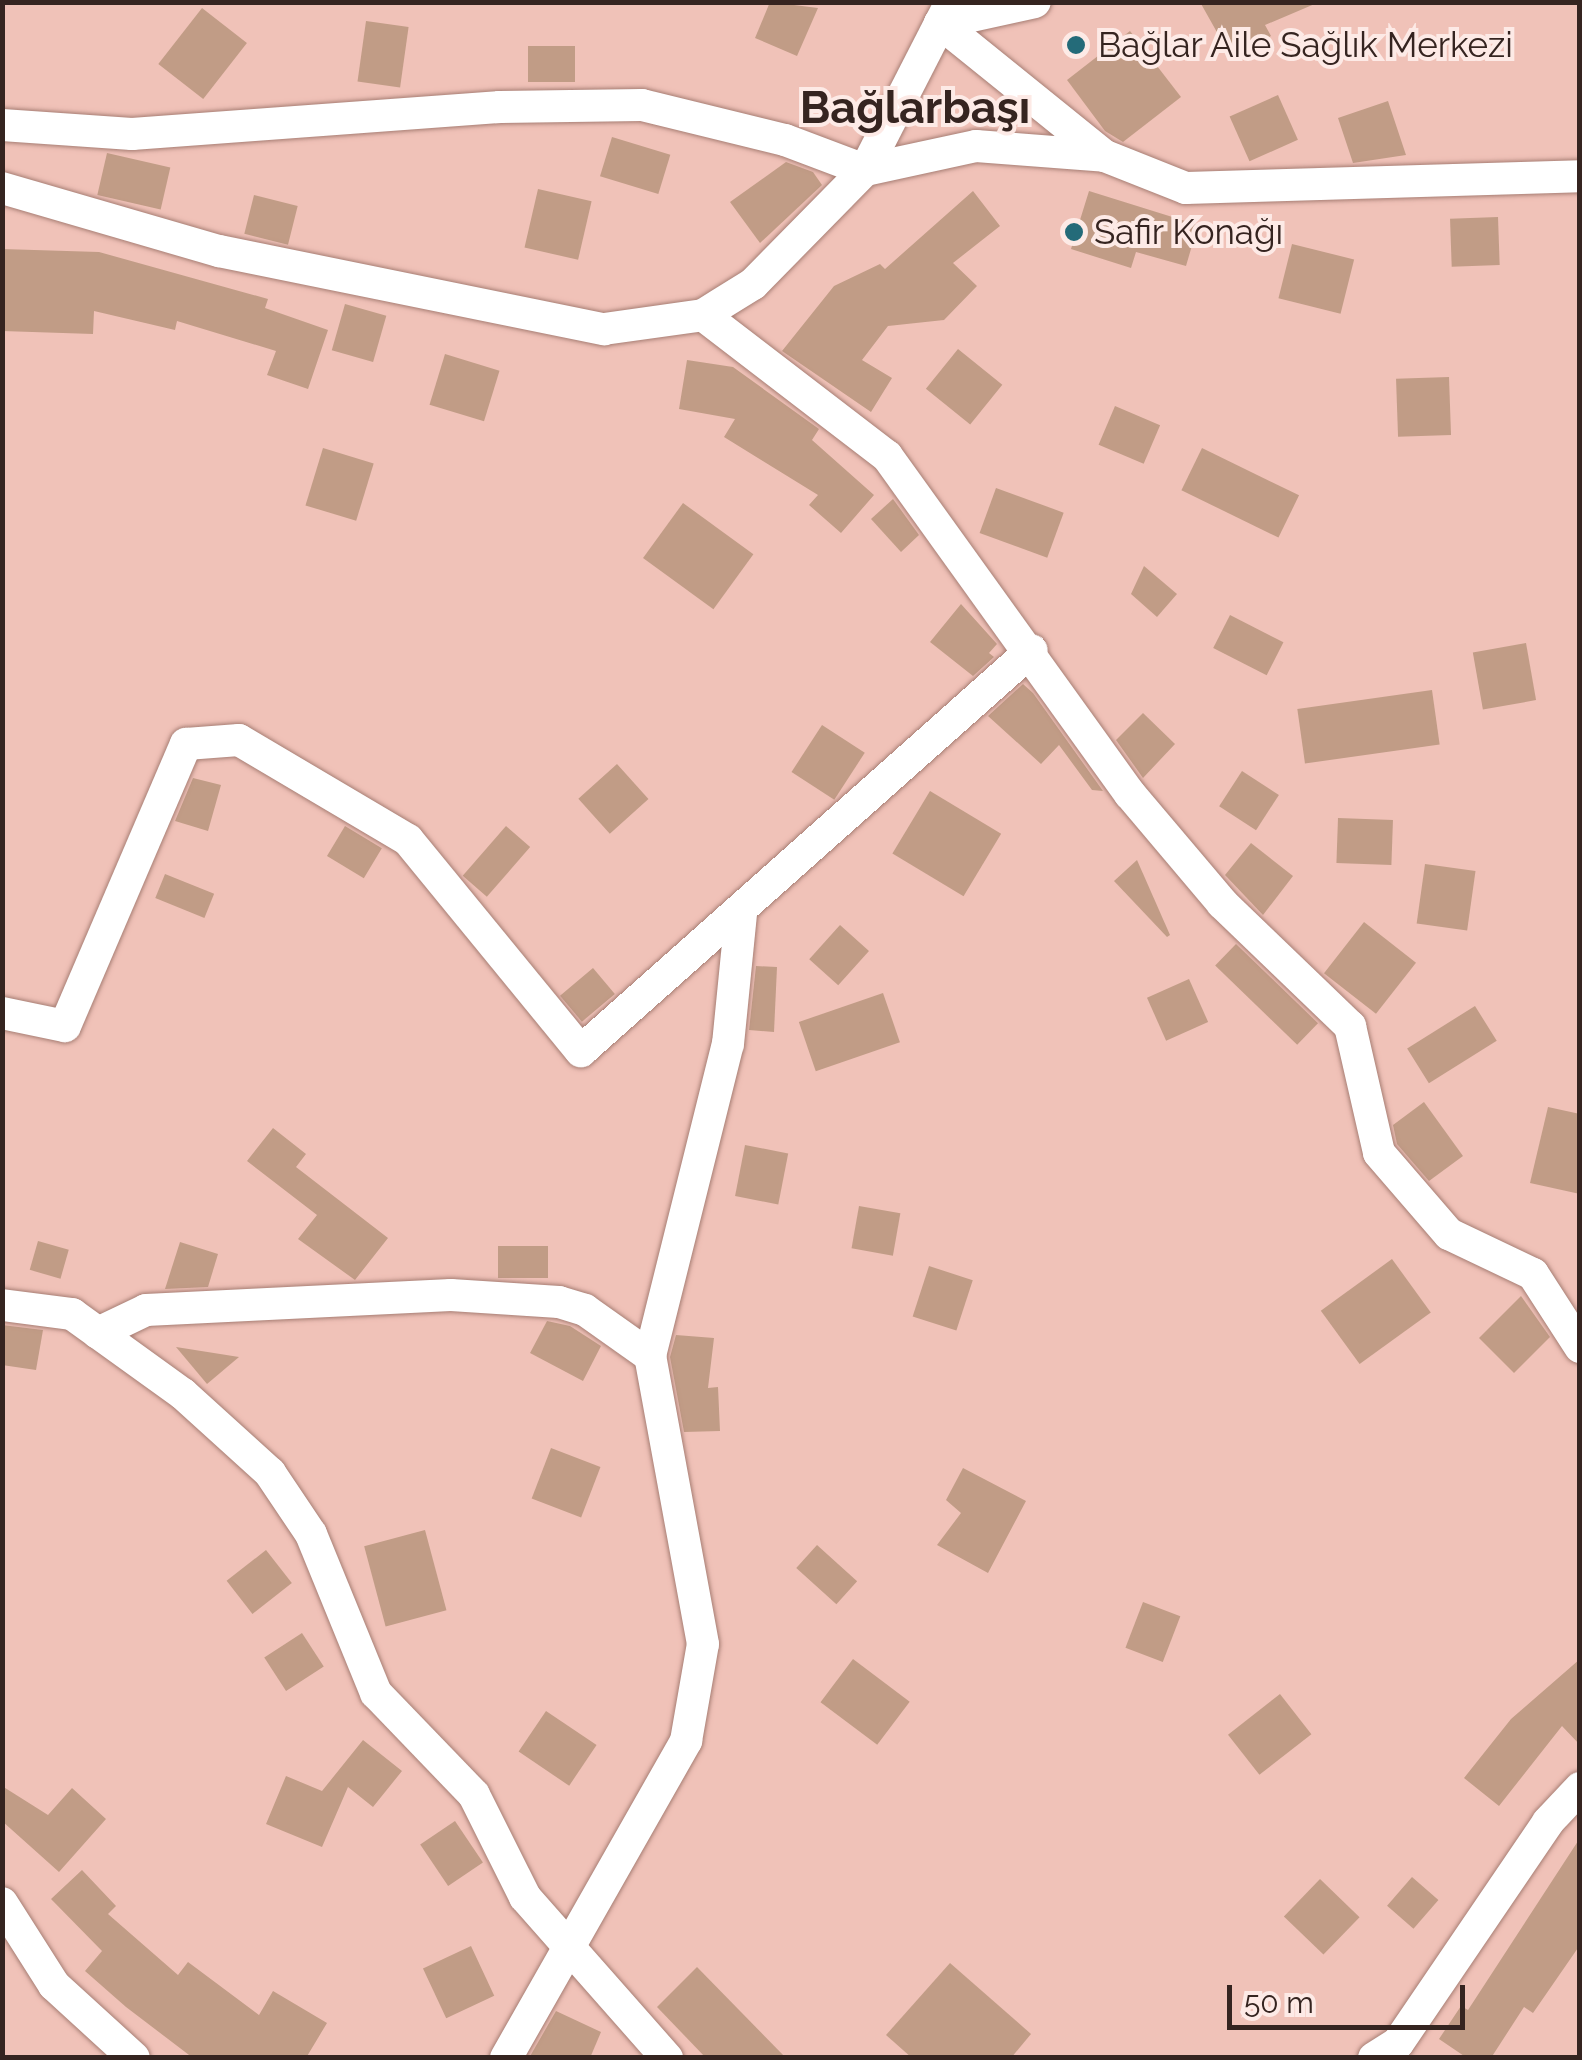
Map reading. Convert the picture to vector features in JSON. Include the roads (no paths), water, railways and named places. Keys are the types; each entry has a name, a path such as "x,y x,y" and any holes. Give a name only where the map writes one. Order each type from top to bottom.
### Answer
{"street":[{"path":"945,13 1035,2"},
{"path":"945,13 1105,156"},
{"path":"5,193 219,251 604,329 703,315 753,284 864,170 945,13"},
{"path":"2,125 132,134 482,108 642,105 785,140 864,170 976,146 1105,156 1186,188 1580,176"},
{"path":"703,315 887,456 1032,650 1130,794 1222,903 1350,1026 1379,1154 1449,1234 1533,1274 1580,1347"},
{"path":"2,1013 65,1026 186,744 240,740 408,840 581,1051 740,914 1032,650"},
{"path":"506,2058 566,1944 686,1740 703,1644 650,1356 728,1044 740,914"},
{"path":"98,1334 146,1310 451,1295 559,1302 585,1310 650,1356"},
{"path":"2,1306 72,1314 183,1394 270,1473 311,1534 376,1693 474,1795 525,1897 667,2058"},
{"path":"1374,2058 1398,2043 1548,1822 1580,1788"},
{"path":"2,1903 54,1985 134,2058"}],"place":[{"name":"Bağlar Aile Sağlık Merkezi","path":"1076,45"},
{"name":"Safir Konağı","path":"1074,232"}],"district":[{"name":"Bağlarbaşı","path":"915,108"}]}
